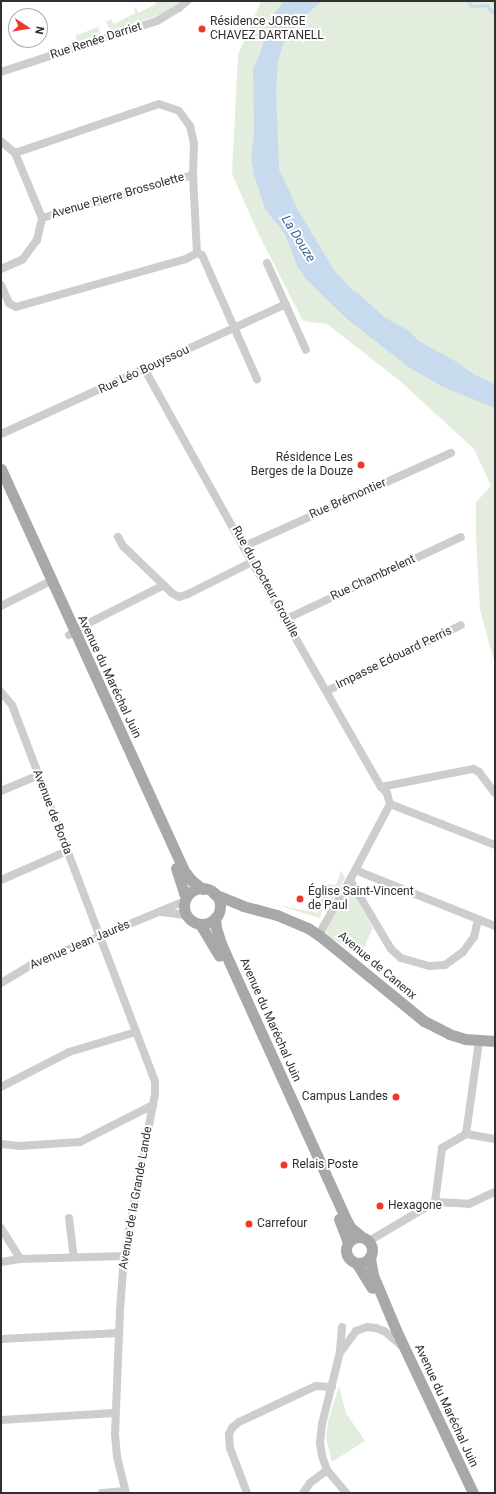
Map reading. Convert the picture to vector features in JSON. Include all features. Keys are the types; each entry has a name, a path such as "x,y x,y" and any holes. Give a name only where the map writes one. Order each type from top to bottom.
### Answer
{"main road":[{"name":"Avenue du Maréchal Juin","path":"1,469 48,582"},
{"name":"Avenue du Maréchal Juin","path":"1,487 48,582 183,869 190,880 203,889"},
{"name":"Avenue du Maréchal Juin","path":"72,633 179,873 186,899"},
{"path":"203,889 214,894 219,906 216,916 208,923 200,924 194,922 186,915 186,899 194,890 203,889"},
{"name":"Avenue de Canenx","path":"214,894 243,906 277,915 308,928 320,936 424,1021 449,1034 479,1041 495,1041"},
{"name":"Avenue de Canenx","path":"216,916 228,908 243,906"},
{"name":"Avenue du Maréchal Juin","path":"216,916 216,928 222,946 347,1221 350,1227 365,1239"},
{"name":"Avenue du Maréchal Juin","path":"200,924 210,938 224,965 348,1242"},
{"path":"354,1238 365,1239 372,1248 370,1258 364,1263 357,1264 351,1261 347,1256 346,1250 348,1242 354,1238"},
{"name":"Avenue du Maréchal Juin","path":"370,1258 373,1275 396,1330 472,1493"},
{"name":"Avenue du Maréchal Juin","path":"357,1264 396,1330"}],"street":[{"name":"Rue Renée Darriet","path":"1,72 157,21 179,8 186,1"},
{"path":"15,153 159,104 179,111 190,126 194,143 193,175 197,252"},
{"path":"1,141 15,153 42,218"},
{"name":"Avenue Pierre Brossolette","path":"1,269 23,260 37,240 42,218 193,175"},
{"path":"1,285 9,303 16,307 186,259 197,252"},
{"path":"197,252 202,255 257,379"},
{"path":"267,263 306,350"},
{"name":"Rue Léo Bouyssou","path":"1,434 145,370 286,304"},
{"name":"Rue du Docteur Grouille","path":"145,370 245,546 252,562 384,790 390,804"},
{"name":"Rue Brémontier","path":"245,546 452,452"},
{"path":"118,537 123,546 164,585 179,597 184,596 252,562"},
{"name":"Rue Chambrelent","path":"286,619 460,537"},
{"path":"1,606 48,582"},
{"path":"72,633 164,585"},
{"name":"Impasse Edouard Perris","path":"327,691 461,625"},
{"name":"Avenue de Borda","path":"1,692 12,705 99,936"},
{"path":"384,790 473,769 479,772 495,793"},
{"path":"1,791 39,775"},
{"path":"320,936 322,929 356,870 390,804 495,845"},
{"path":"1,880 67,851"},
{"path":"356,870 495,926"},
{"path":"350,880 391,949 401,958 429,966 445,965 463,952 474,937 478,920"},
{"name":"Avenue Jean Jaurès","path":"1,983 31,965 161,912 186,899"},
{"name":"Avenue Jean Jaurès","path":"161,912 186,915"},
{"name":"Avenue de la Grande Lande","path":"99,936 155,1082 153,1105 124,1256 118,1333 114,1413 117,1457 126,1492"},
{"path":"1,1087 69,1052 136,1032"},
{"path":"466,1134 479,1041"},
{"path":"1,1144 19,1146 80,1142 153,1105"},
{"path":"435,1202 442,1148 466,1134 495,1140"},
{"path":"365,1239 435,1202 469,1204 495,1192"},
{"path":"69,1218 74,1257"},
{"path":"1,1228 20,1259"},
{"path":"1,1262 20,1259 124,1256"},
{"path":"340,1352 356,1332 371,1326 388,1334 404,1348"},
{"path":"342,1327 340,1352 322,1424 320,1443 322,1456 327,1470 346,1493"},
{"path":"1,1339 118,1333"},
{"path":"247,1493 230,1448 229,1434 232,1428 239,1422 316,1386 332,1387"},
{"path":"1,1420 114,1413"},
{"path":"303,1493 310,1483 327,1470"},
{"path":"102,1493 126,1492"}],"green space":[{"path":"156,1 181,1 162,14 111,31 106,22 111,19 114,24 135,13 134,8 136,7 138,13 156,4"},
{"path":"261,1 495,1 495,665 480,610 476,537 476,502 491,486 474,449 400,381 327,324 303,321 259,235 232,174 238,55"},
{"path":"98,27 101,35 78,42 75,36"},
{"path":"341,870 345,878 332,901 325,900 320,918 277,905 318,913 322,893 325,894 327,884 336,885"},
{"path":"352,891 373,928 360,956 328,936 326,930 348,892"},
{"path":"339,1386 346,1413 365,1441 332,1462 326,1438 328,1421"}],"water":[{"name":"La Douze","path":"284,1 322,1 299,21 286,37 278,60 276,91 279,169 298,210 334,270 353,291 359,294 384,317 409,331 419,341 455,361 475,375 495,384 495,408 443,387 410,368 347,319 306,279 297,266 285,234 265,209 254,175 251,157 254,132 253,68 259,56 273,15"}],"waterway":[{"path":"468,1 472,6 487,5 491,11 495,12"}],"place":[{"name":"Résidence JORGE CHAVEZ DARTANELL","path":"202,29"},
{"name":"Résidence Les Berges de la Douze","path":"361,465"},
{"name":"Église Saint-Vincent de Paul","path":"300,899"},
{"name":"Campus Landes","path":"396,1097"},
{"name":"Relais Poste","path":"284,1165"},
{"name":"Hexagone","path":"380,1206"},
{"name":"Carrefour","path":"249,1224"}]}
